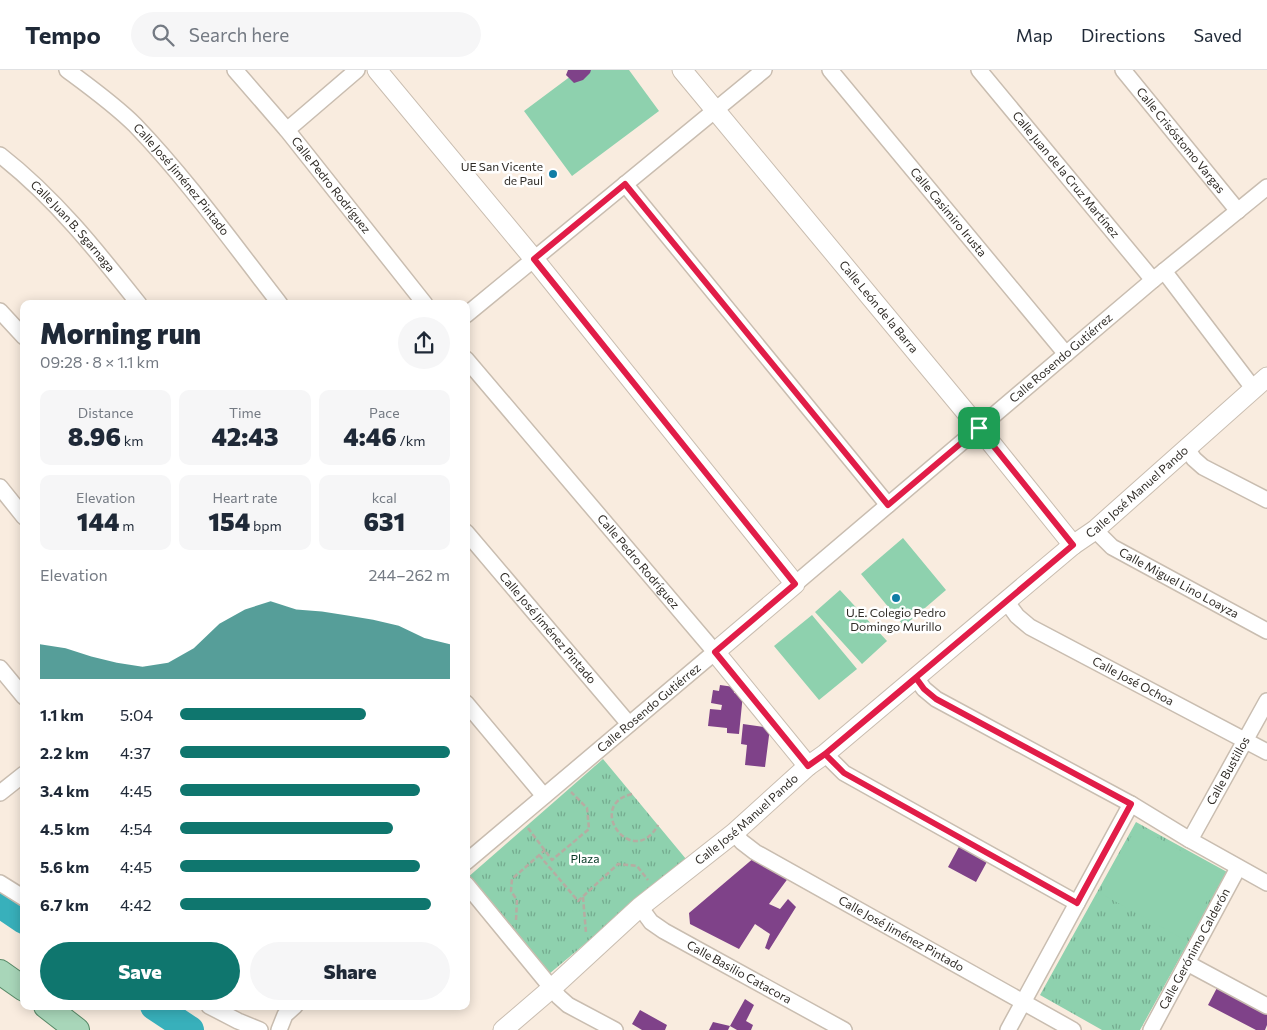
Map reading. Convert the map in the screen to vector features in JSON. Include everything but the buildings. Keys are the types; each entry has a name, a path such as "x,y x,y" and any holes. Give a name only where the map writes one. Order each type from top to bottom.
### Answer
{"main road":[{"path":"1,974 20,987"},
{"path":"51,1010 77,1030"}],"street":[{"name":"Calle José Jiménez Pintado","path":"67,70 135,125 181,178 277,300"},
{"name":"Calle Pedro Rodríguez","path":"235,70 287,130 422,300"},
{"path":"287,130 357,70"},
{"path":"377,70 534,259 795,584"},
{"name":"Calle León de la Barra","path":"682,70 979,428 1073,545"},
{"path":"470,312 764,70"},
{"name":"Calle Casimiro Irusta","path":"830,70 1066,354"},
{"name":"Calle Juan de la Cruz Martínez","path":"979,70 1159,275 1260,383"},
{"name":"Calle Crisóstomo Vargas","path":"1123,70 1238,211"},
{"name":"Calle Juan B. Sgarnaga","path":"0,155 41,192 92,244 136,300"},
{"path":"625,184 888,505"},
{"name":"Calle Rosendo Gutiérrez","path":"470,859 1159,275 1267,187"},
{"path":"0,311 20,333"},
{"name":"Calle Pedro Rodríguez","path":"470,364 715,652 808,766"},
{"name":"Calle José Manuel Pando","path":"503,1030 640,907 734,833 808,766 825,754 1073,545 1095,530 1260,383"},
{"path":"1187,449 1203,467 1267,500"},
{"path":"0,487 20,512"},
{"name":"Calle Miguel Lino Loayza","path":"1095,530 1112,547 1267,631"},
{"name":"Calle José Jiménez Pintado","path":"470,537 629,724"},
{"name":"Calle José Ochoa","path":"1006,601 1017,616 1030,627 1267,752"},
{"path":"0,668 20,692"},
{"path":"916,678 924,689 936,699 1131,804 1238,868 1267,883"},
{"name":"Calle Bustillos","path":"1190,840 1267,701"},
{"path":"470,708 544,796"},
{"path":"825,754 844,773 1077,903"},
{"path":"0,792 20,777"},
{"path":"1008,1030 1131,804"},
{"name":"Calle José Jiménez Pintado","path":"734,833 755,852 1073,1030"},
{"name":"Calle Gerónimo Calderón","path":"1151,1030 1238,868"},
{"path":"0,883 20,896"},
{"path":"470,889 559,997 568,1005 615,1030"},
{"name":"Calle Basilio Catacora","path":"640,907 652,922 664,932 844,1030"},
{"path":"1187,963 1267,1006"},
{"path":"217,1010 260,1030"},
{"path":"279,1030 286,1010"}],"path":[{"path":"526,826 552,860 589,829 587,808 568,789"},
{"path":"632,794 619,799 612,812 612,820 618,833 632,841 640,841 654,832 658,825"},
{"path":"516,925 517,900 511,891 512,879 545,850"},
{"path":"539,855 578,901 618,864 637,866 653,886"},
{"path":"583,897 586,933"}],"green space":[{"path":"579,70 629,70 659,111 572,176 524,111"},
{"path":"903,538 946,590 904,626 861,574"},
{"path":"840,590 887,641 862,664 815,612"},
{"path":"812,615 857,669 819,700 774,646"},
{"name":"Plaza","path":"603,759 686,859 549,974 470,882 470,875"},
{"path":"1136,822 1227,872 1140,1030 1102,1030 1040,995"},
{"path":"1137,826 1222,874 1185,940 1100,893"}],"waterway":[{"path":"0,904 20,917"},
{"path":"160,1010 190,1030"}],"place":[{"name":"UE San Vicente de Paul","path":"553,174"},
{"name":"U.E. Colegio Pedro Domingo Murillo","path":"896,598"}],"route":[{"path":"979,428 888,505 625,184 534,259 795,584 715,652 808,766 916,678 924,689 936,699 1131,804 1077,903 844,773 825,754 916,678 1073,545 979,428"}]}
